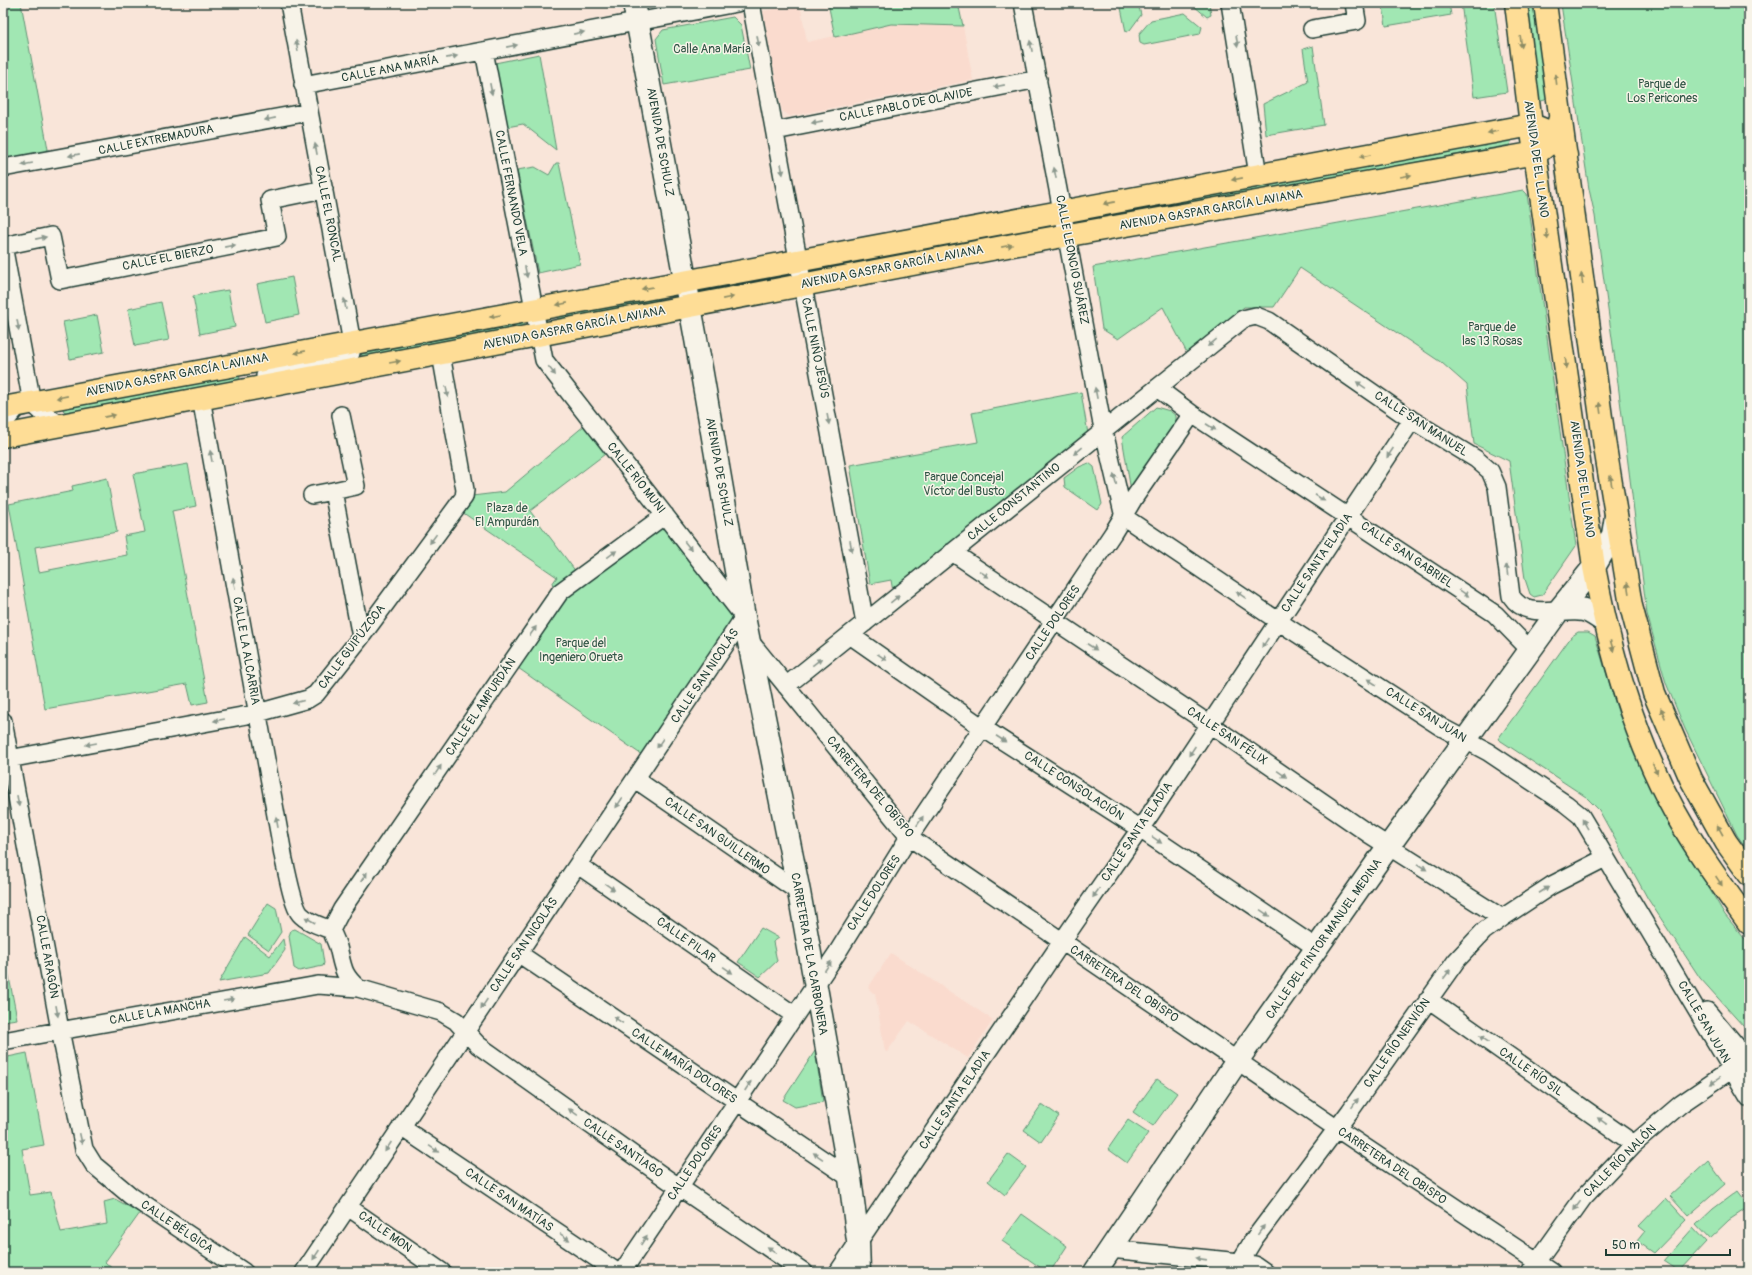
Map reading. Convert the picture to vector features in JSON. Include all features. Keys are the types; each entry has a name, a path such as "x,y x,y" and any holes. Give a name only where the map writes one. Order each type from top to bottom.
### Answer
{"main road":[{"name":"AVENIDA DE EL LLANO","path":"1516,3 1531,125 1594,567 1605,622 1642,742 1675,811 1710,868 1749,923"},
{"path":"1545,3 1558,138 1566,155 1605,447 1631,606 1654,693 1691,779 1726,842 1749,874"},
{"name":"AVENIDA GASPAR GARCÍA LAVIANA","path":"18,405 1531,125"},
{"path":"1531,125 1545,130 1557,127"},
{"path":"1536,153 1548,146 1557,127"},
{"name":"AVENIDA GASPAR GARCÍA LAVIANA","path":"3,436 1067,235 1536,153"}],"street":[{"name":"CALLE EL RONCAL","path":"289,3 352,343"},
{"name":"CALLE ANA MARÍA","path":"303,85 484,51 636,13 737,3"},
{"name":"CALLE NIÑO JESÚS","path":"751,3 865,623"},
{"name":"CALLE LEONCIO SUÁREZ","path":"1024,3 1104,431 1124,517"},
{"path":"1230,3 1258,175"},
{"path":"1312,29 1357,21 1354,3"},
{"name":"AVENIDA DE SCHULZ","path":"636,13 748,638"},
{"name":"CALLE FERNANDO VELA","path":"484,51 539,335"},
{"name":"CALLE PABLO DE OLAVIDE","path":"775,131 1038,79"},
{"name":"CALLE EXTREMADURA","path":"3,168 309,112"},
{"name":"CALLE EL BIERZO","path":"3,246 51,236 60,280 277,237 270,200 324,189"},
{"path":"3,246 18,405 7,419 3,420"},
{"name":"CALLE SAN MANUEL","path":"1243,319 1256,316 1268,321 1412,420 1476,459 1490,471 1497,487 1511,596"},
{"name":"CALLE CONSTANTINO","path":"786,686 1243,319"},
{"name":"CALLE RÍO MUNI","path":"539,335 544,360 744,617"},
{"name":"AVENIDA GASPAR GARCÍA LAVIANA","path":"250,389 262,377 342,357 351,353 352,343"},
{"name":"CALLE GUIPÚZCOA","path":"6,759 258,713 308,699 316,694 361,637 464,497 465,490 441,354"},
{"name":"CALLE SAN GABRIEL","path":"1157,388 1192,414 1495,614 1530,650"},
{"name":"CALLE LA ALCARRIA","path":"200,398 284,860 295,904 300,914 312,923 331,930"},
{"path":"18,405 45,416 61,425"},
{"name":"CALLE DOLORES","path":"622,1272 814,986 909,837 984,728 1124,517 1134,498 1192,414"},
{"path":"312,495 356,486 341,415"},
{"name":"CALLE SANTA ELADIA","path":"838,1272 1140,829 1412,420"},
{"path":"333,491 361,637"},
{"name":"CALLE EL AMPURDÁN","path":"331,930 346,903 560,592 665,515"},
{"name":"CALLE DEL PINTOR MANUEL MEDINA","path":"1095,1272 1238,1061 1389,846 1530,650 1594,567 1613,535 1616,516"},
{"name":"CALLE SAN JUAN","path":"1124,517 1441,727 1488,752 1559,799 1580,816 1672,967 1731,1070 1749,1098"},
{"name":"CALLE SAN FÉLIX","path":"952,552 1389,846 1502,918"},
{"path":"1511,596 1517,605 1535,611 1580,608 1592,613 1605,622"},
{"path":"1495,614 1507,610 1511,596"},
{"name":"CALLE SAN NICOLÁS","path":"304,1272 744,617"},
{"name":"CALLE CONSOLACIÓN","path":"850,635 984,728 1140,829 1318,949"},
{"name":"CARRETERA DEL OBISPO","path":"748,638 909,837 1336,1128 1533,1267 1552,1272"},
{"name":"CARRETERA DE LA CARBONERA","path":"748,638 799,892 814,986 850,1178 858,1241 859,1272"},
{"name":"CALLE ARAGÓN","path":"3,721 6,759 84,1149 94,1165 113,1181"},
{"name":"CALLE SAN GUILLERMO","path":"635,779 799,892"},
{"name":"CALLE RÍO NERVIÓN","path":"1235,1267 1254,1239 1350,1111 1456,961 1484,931 1502,918 1552,886 1605,858"},
{"name":"CALLE PILAR","path":"578,865 794,1015"},
{"path":"331,930 338,947 341,967 348,979 358,988"},
{"name":"CALLE MARÍA DOLORES","path":"518,953 850,1178"},
{"path":"318,985 334,977 341,967"},
{"name":"CALLE SAN JUAN","path":"1672,967 1748,1058"},
{"path":"318,985 358,988 441,1012 456,1021 466,1032"},
{"name":"CALLE LA MANCHA","path":"3,1041 318,985"},
{"name":"CALLE RÍO SIL","path":"1428,1000 1634,1144"},
{"name":"CALLE SANTIAGO","path":"466,1032 478,1045 679,1187 804,1272"},
{"name":"CALLE RÍO NALÓN","path":"1533,1267 1583,1198 1634,1144 1680,1104 1748,1058"},
{"name":"CALLE SAN MATÍAS","path":"402,1127 617,1272"},
{"name":"CALLE BÉLGICA","path":"113,1181 132,1196 244,1272"},
{"name":"CALLE MON","path":"348,1207 442,1272"},
{"path":"1110,1249 1235,1267 1255,1265 1265,1272"}],"shaded area":[{"path":"800,4 807,42 891,24 963,26 973,80 790,116 782,111 763,11"},
{"path":"891,953 993,1020 968,1058 909,1021 887,1052 885,1051 875,993 868,988"}],"green space":[{"path":"3,3 21,3 50,160 3,168"},
{"path":"828,3 958,3 963,26 891,24 835,37"},
{"path":"1120,3 1138,3 1141,15 1130,30 1126,32"},
{"path":"1194,3 1209,3 1211,15 1207,17 1194,6"},
{"path":"1402,3 1449,3 1451,15 1386,26 1383,6"},
{"path":"1461,3 1494,3 1507,92 1474,97"},
{"path":"1526,3 1536,3 1548,97 1541,101 1538,98"},
{"name":"Parque de Los Pericones","path":"1749,3 1749,852 1737,835 1685,729 1666,683 1647,614 1595,216 1589,189 1561,4"},
{"path":"1185,13 1202,27 1200,34 1144,45 1140,43 1139,34 1151,20"},
{"name":"Calle Ana María","path":"733,17 741,25 750,70 664,85 656,39 663,30"},
{"path":"1313,46 1324,125 1266,135 1263,104 1308,82 1303,49"},
{"path":"539,54 556,150 523,124 507,127 495,63"},
{"path":"1512,139 1510,145 1100,220 1095,218 1094,215"},
{"path":"556,163 559,163 580,264 538,273 517,170 535,167 549,175"},
{"name":"Parque de las 13 Rosas","path":"1523,190 1527,194 1576,546 1542,595 1534,597 1530,594 1525,579 1509,461 1474,444 1467,385 1442,363 1300,268 1274,307 1244,307 1187,353 1163,307 1118,339 1102,329 1093,267"},
{"path":"1037,227 1038,230 836,269 831,266 831,264"},
{"path":"779,275 780,278 777,280 702,295 697,292 697,289"},
{"path":"292,277 299,315 265,322 257,284"},
{"path":"228,290 235,327 200,334 193,296"},
{"path":"658,297 659,300 651,305 562,322 557,316"},
{"path":"161,302 169,340 135,346 128,309"},
{"path":"97,315 104,352 70,359 63,322"},
{"path":"524,322 525,325 522,330 367,358 362,356 361,353 365,350"},
{"path":"239,375 240,378 234,382 69,415 63,410 65,406"},
{"name":"Parque Concejal Víctor del Busto","path":"1081,392 1088,434 893,592 891,580 870,584 850,465 978,442 972,413"},
{"path":"1156,407 1170,411 1176,416 1176,424 1133,485 1130,485 1122,437"},
{"name":"Parque del Ingeniero Orueta","path":"591,420 613,448 530,511 580,577 665,515 744,617 649,760 511,663 560,591 552,584 557,577 456,508 464,497 505,492"},
{"path":"1089,463 1094,467 1102,504 1098,510 1065,487 1064,478 1079,467"},
{"path":"188,464 196,506 172,511 208,702 192,705 187,684 45,709 9,504 73,491 72,486 107,478 117,532 35,547 39,572 127,555 124,536 145,532 133,474"},
{"path":"1578,632 1588,632 1595,636 1619,715 1662,809 1725,915 1749,944 1749,1030 1744,1027 1700,978 1648,899 1599,810 1586,797 1498,739 1571,637"},
{"path":"268,903 276,908 281,932 269,950 248,935"},
{"path":"761,928 779,938 773,942 777,961 760,977 738,962"},
{"path":"295,929 321,944 324,963 323,966 299,971 294,968 289,936 291,930"},
{"path":"245,937 270,956 283,939 285,950 269,973 219,982"},
{"path":"3,945 17,1019 3,1021"},
{"path":"815,1051 823,1102 795,1107 783,1100"},
{"path":"27,1053 44,1145 22,1149 30,1195 51,1192 61,1232 107,1224 104,1202 115,1199 140,1213 105,1262 116,1272 3,1272 3,1058"},
{"path":"1157,1079 1177,1093 1153,1126 1133,1112"},
{"path":"1042,1104 1059,1116 1041,1142 1024,1130"},
{"path":"1128,1120 1148,1133 1127,1163 1108,1149"},
{"path":"1008,1154 1026,1167 1005,1195 988,1181"},
{"path":"1708,1161 1725,1184 1688,1216 1670,1196"},
{"path":"1737,1191 1749,1207 1729,1220 1709,1239 1696,1225 1713,1209"},
{"path":"1666,1198 1686,1220 1654,1253 1637,1241 1645,1231 1639,1226"},
{"path":"1022,1214 1067,1246 1050,1272 1047,1272 1002,1241"},
{"path":"1693,1228 1706,1242 1679,1271 1664,1261"}],"park label":[{"name":"Plaza de El Ampurdán","path":"507,515"}]}
